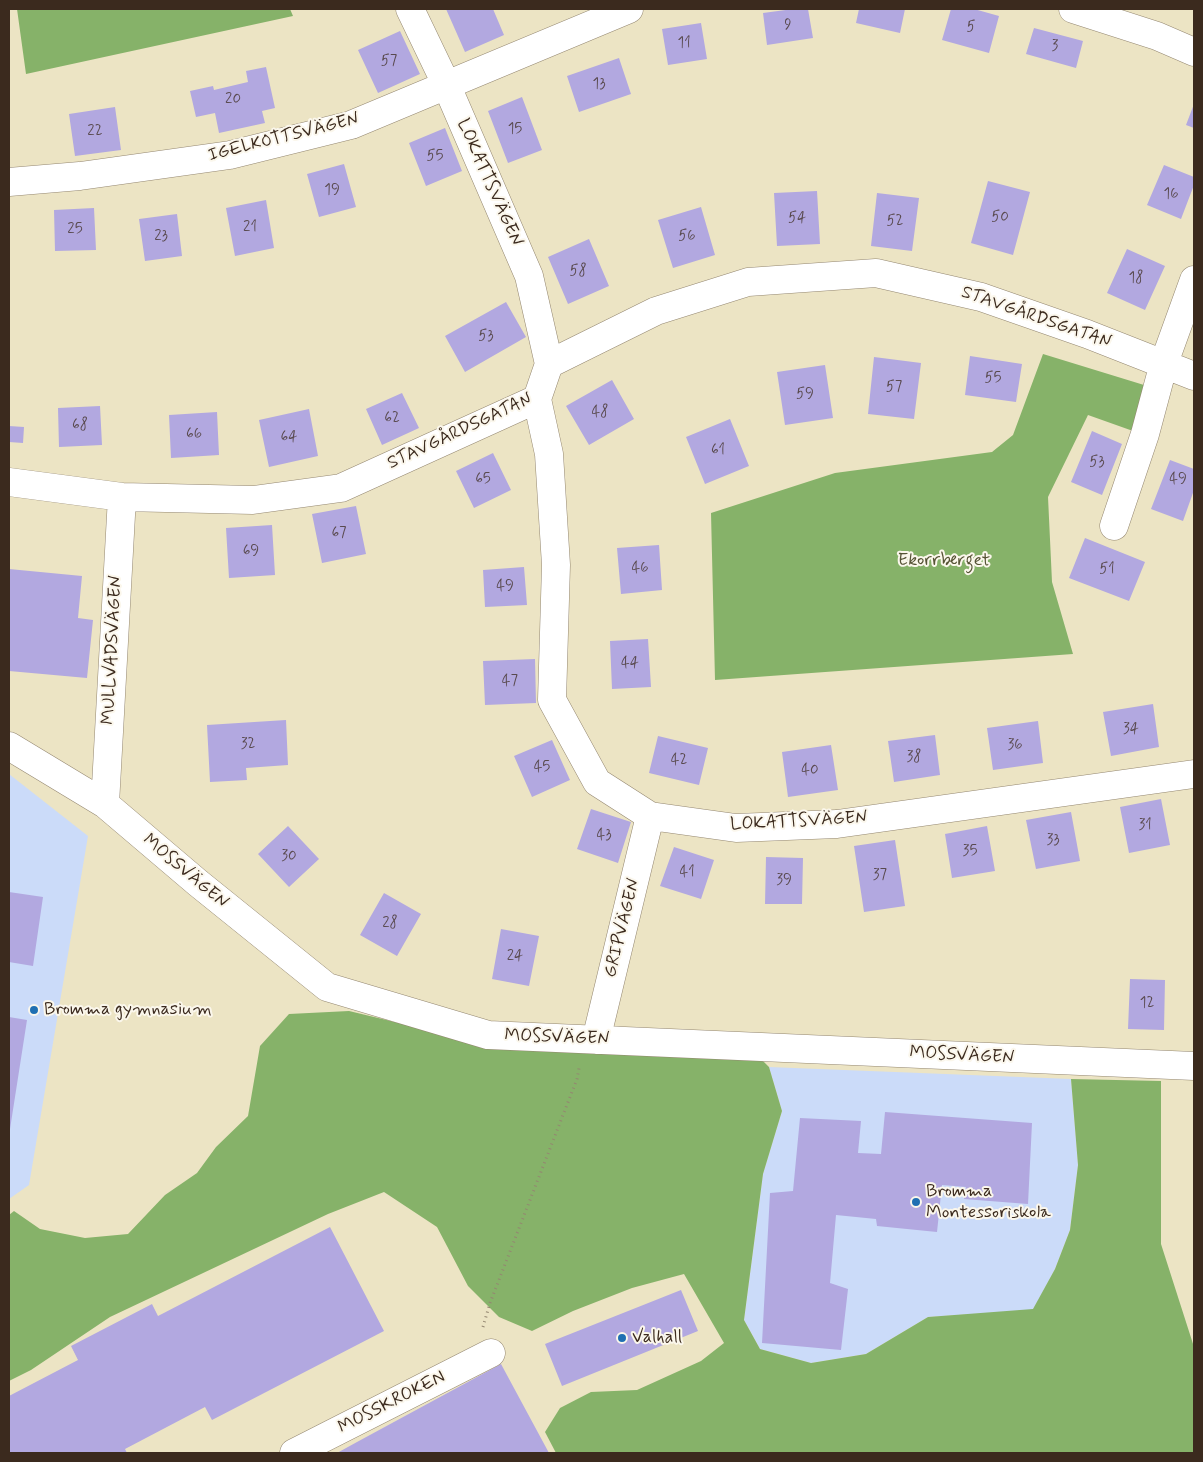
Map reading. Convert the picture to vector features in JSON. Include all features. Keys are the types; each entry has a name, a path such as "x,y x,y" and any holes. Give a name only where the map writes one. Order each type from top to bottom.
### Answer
{"street":[{"name":"LOKATTSVÄGEN","path":"410,9 446,84 529,276 549,364"},
{"name":"IGELKOTTSVÄGEN","path":"9,182 80,176 230,154 351,125 628,9"},
{"path":"1073,9 1157,36 1194,52"},
{"name":"STAVGÅRDSGATAN","path":"9,482 122,497 253,500 341,488 537,399 549,364 656,311 748,282 876,273 981,297 1164,363 1194,376"},
{"path":"1114,526 1145,434 1164,363 1194,280"},
{"name":"LOKATTSVÄGEN","path":"537,399 549,454 556,565 552,700 597,782 650,816 736,828 837,824 1194,774"},
{"name":"MULLVADSVÄGEN","path":"105,804 122,497"},
{"name":"MOSSVÄGEN","path":"9,746 105,804 198,883 327,987 488,1035 1194,1066"},
{"name":"GRIPVÄGEN","path":"589,1040 650,816"},
{"name":"MOSSKROKEN","path":"294,1453 482,1358"}],"path":[{"path":"482,1358 490,1303 577,1079 589,1040"}],"shaded area":[{"name":"Bromma gymnasium","path":"9,774 88,836 29,1185 9,1199"},
{"name":"Bromma Montessoriskola","path":"769,1067 1071,1079 1078,1165 1070,1230 1055,1269 1033,1310 928,1317 866,1354 811,1363 760,1349 744,1320 763,1174 782,1111"}],"green space":[{"path":"17,9 290,9 293,16 26,74"},
{"name":"Ekorrberget","path":"1043,354 1144,385 1133,431 1088,415 1048,497 1052,582 1073,654 715,680 711,513 835,473 992,452 1013,435"},
{"path":"349,1011 470,1040 762,1060 769,1067 782,1111 763,1174 744,1320 760,1349 811,1363 866,1354 928,1317 1033,1309 1055,1269 1070,1230 1078,1165 1071,1079 1161,1081 1161,1244 1194,1347 1194,1453 556,1453 545,1432 560,1408 591,1392 637,1390 701,1361 724,1343 684,1274 632,1288 573,1311 532,1331 499,1317 468,1286 437,1227 384,1192 328,1214 110,1317 31,1370 9,1381 9,1215 14,1211 40,1229 85,1238 128,1234 165,1195 197,1173 216,1147 248,1116 260,1046 289,1014"}],"building":[{"path":"446,9 493,9 504,35 465,52"},
{"path":"808,9 813,38 767,45 763,13"},
{"path":"859,9 905,9 900,33 856,23"},
{"path":"951,9 974,9 999,16 989,53 942,40"},
{"path":"701,23 707,59 668,65 662,29"},
{"path":"1034,28 1083,41 1076,68 1026,54"},
{"path":"400,31 420,74 378,93 358,50"},
{"path":"619,58 631,94 579,112 567,76"},
{"path":"266,67 275,108 262,111 265,123 219,133 215,113 196,117 190,91 213,86 214,90 248,82 246,71"},
{"path":"522,97 542,150 508,163 488,111"},
{"path":"1194,104 1194,128 1186,125"},
{"path":"115,107 121,150 75,156 69,114"},
{"path":"445,128 462,171 426,186 409,143"},
{"path":"344,164 356,207 319,217 307,174"},
{"path":"1164,165 1194,177 1194,185 1181,219 1147,205"},
{"path":"988,181 1030,192 1013,255 971,243"},
{"path":"817,191 820,244 777,246 774,193"},
{"path":"877,193 919,198 912,251 871,246"},
{"path":"266,200 274,248 235,256 226,208"},
{"path":"701,207 715,255 673,268 658,220"},
{"path":"94,208 96,250 55,251 54,210"},
{"path":"177,214 182,256 145,261 139,219"},
{"path":"589,239 609,286 568,304 548,257"},
{"path":"1127,249 1165,266 1145,310 1107,293"},
{"path":"506,302 526,337 465,372 445,336"},
{"path":"970,356 1022,364 1016,402 965,395"},
{"path":"874,357 921,363 914,419 868,414"},
{"path":"825,365 833,418 785,425 777,372"},
{"path":"612,380 634,419 589,445 566,406"},
{"path":"402,393 419,428 382,445 366,409"},
{"path":"100,406 102,445 59,447 58,408"},
{"path":"309,409 318,456 269,467 259,420"},
{"path":"217,412 219,455 171,458 169,415"},
{"path":"730,419 749,466 705,484 686,437"},
{"path":"9,426 24,427 23,443 9,442"},
{"path":"1092,431 1122,444 1102,495 1071,482"},
{"path":"493,453 511,490 474,508 456,471"},
{"path":"1170,460 1194,469 1194,490 1183,521 1151,509"},
{"path":"356,506 366,554 322,563 312,514"},
{"path":"272,525 275,575 229,578 226,528"},
{"path":"1085,538 1145,562 1129,601 1069,578"},
{"path":"659,545 662,590 621,594 617,548"},
{"path":"524,567 527,605 485,607 483,570"},
{"path":"9,569 82,576 78,618 93,620 87,678 9,671"},
{"path":"648,639 651,687 612,689 610,641"},
{"path":"535,659 536,703 485,705 483,661"},
{"path":"1153,704 1159,747 1111,756 1103,712"},
{"path":"286,720 288,765 246,768 247,780 210,782 207,725"},
{"path":"1038,721 1043,763 993,770 987,728"},
{"path":"935,735 940,775 894,782 888,741"},
{"path":"658,736 708,748 699,785 649,773"},
{"path":"552,740 570,780 532,797 514,756"},
{"path":"831,745 838,790 788,797 782,752"},
{"path":"1161,799 1170,845 1129,853 1120,807"},
{"path":"591,809 631,822 618,863 577,849"},
{"path":"1071,812 1080,861 1036,869 1026,820"},
{"path":"288,826 319,859 289,887 258,854"},
{"path":"987,826 995,871 952,878 945,834"},
{"path":"895,840 905,906 864,912 854,846"},
{"path":"674,847 714,860 701,899 660,886"},
{"path":"766,857 803,858 802,904 765,904"},
{"path":"9,892 43,897 33,966 9,962"},
{"path":"384,893 421,914 397,956 360,935"},
{"path":"501,929 539,936 529,986 492,979"},
{"path":"1130,979 1165,980 1164,1030 1128,1029"},
{"path":"9,1017 27,1020 10,1129 9,1129"},
{"path":"885,1112 1032,1123 1028,1204 964,1199 966,1187 942,1185 937,1232 877,1226 876,1219 836,1215 830,1283 848,1289 841,1350 762,1343 770,1193 793,1191 800,1118 861,1121 858,1153 881,1154"},
{"path":"330,1227 384,1331 212,1420 205,1407 125,1449 127,1453 9,1453 9,1396 78,1360 71,1346 152,1304 158,1316"},
{"name":"Valhall","path":"681,1290 698,1331 562,1386 545,1344"},
{"path":"501,1364 549,1453 337,1453 357,1442"}],"place":[{"name":"Bromma gymnasium","path":"34,1010"},
{"name":"Bromma Montessoriskola","path":"916,1202"},
{"name":"Valhall","path":"622,1338"}]}
